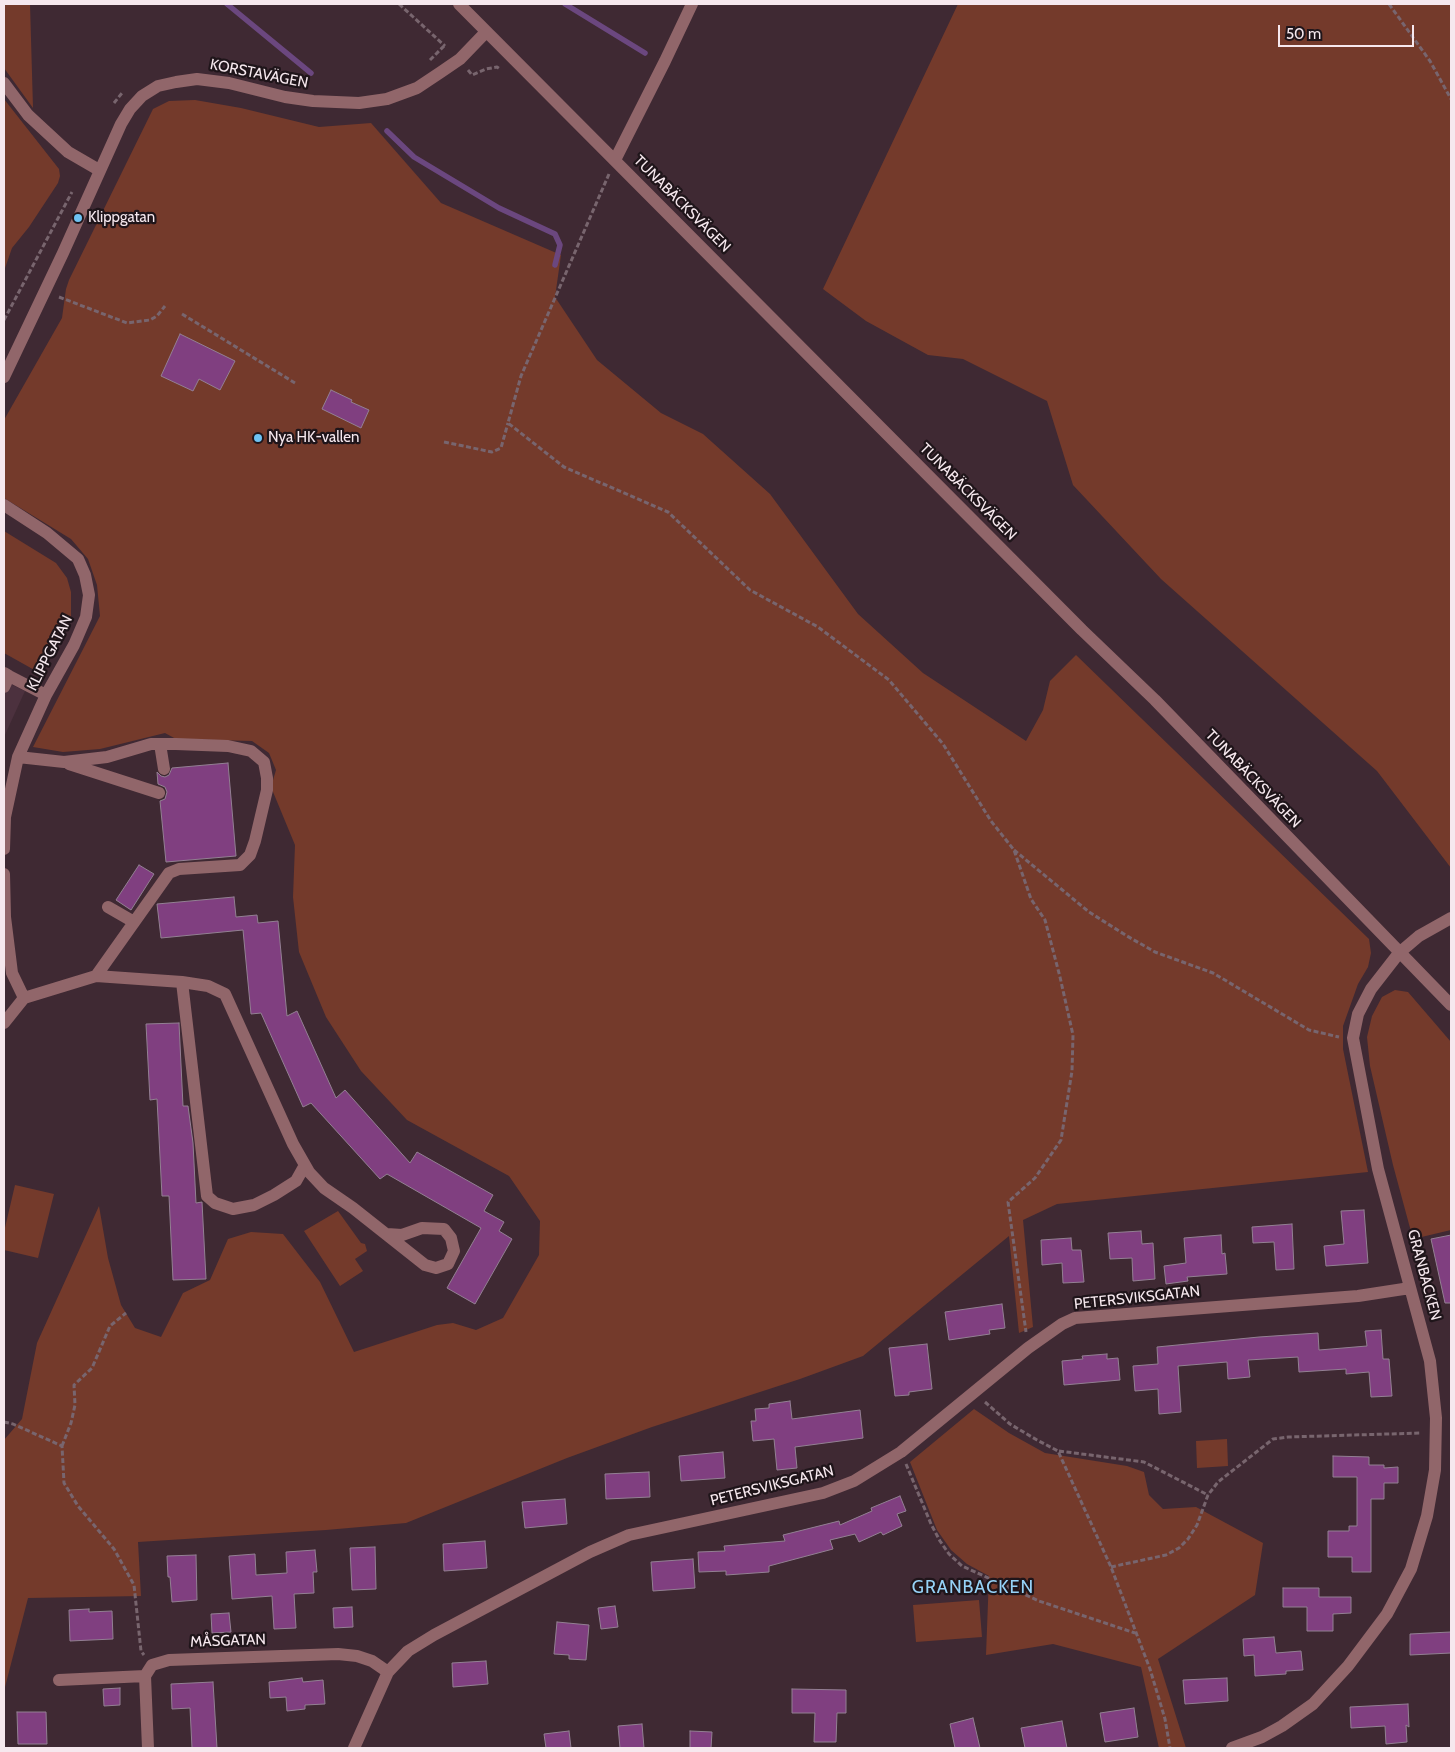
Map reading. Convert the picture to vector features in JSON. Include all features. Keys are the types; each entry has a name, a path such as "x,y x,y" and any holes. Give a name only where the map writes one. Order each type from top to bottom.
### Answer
{"street":[{"name":"TUNABÄCKSVÄGEN","path":"459,4 1082,630 1155,700 1451,1005"},
{"path":"615,160 692,4"},
{"name":"KORSTAVÄGEN","path":"4,377 121,124 130,109 142,96 158,86 197,79 229,83 303,100 359,104 387,99 417,88 442,72 460,59 486,32"},
{"path":"4,83 28,115 68,152 99,170"},
{"name":"KLIPPGATAN","path":"4,505 47,533 78,559 85,575 89,595 86,616 74,644 46,695 18,757 5,816 4,849"},
{"path":"6,679 46,695"},
{"path":"64,762 107,757 151,744 228,746 250,752 264,762 267,778 266,799 250,855 240,866 179,869 169,873 96,976"},
{"path":"160,744 164,768"},
{"path":"18,757 64,762 159,793"},
{"path":"4,874 5,916 12,973 24,998"},
{"path":"108,907 134,922"},
{"name":"GRANBACKEN","path":"1232,1748 1262,1737 1282,1726 1313,1704 1348,1666 1387,1614 1411,1569 1427,1516 1435,1470 1436,1432 1430,1361 1378,1169 1353,1038 1358,1014 1371,989 1399,953 1419,936 1451,918"},
{"path":"4,1023 24,998 96,976 182,982 208,986 225,994 293,1144 309,1172 324,1188 387,1234 424,1265 436,1268 448,1264 454,1251 452,1238 444,1229 422,1228 402,1235 387,1234"},
{"path":"182,982 207,1196 215,1204 233,1209 254,1205 296,1181 305,1165"},
{"name":"PETERSVIKSGATAN","path":"354,1748 388,1672 408,1651 434,1635 582,1557 629,1535 824,1492 854,1481 902,1452 1028,1348 1062,1324 1075,1318 1358,1296 1410,1288"},
{"name":"MÅSGATAN","path":"152,1665 169,1660 338,1654 357,1656 372,1661 388,1672"},
{"path":"148,1748 145,1676 152,1665"},
{"path":"59,1680 145,1676"}],"path":[{"path":"399,4 460,59 472,75 497,67 503,70"},
{"path":"1389,4 1430,61 1451,99"},
{"path":"444,442 492,452 501,448 521,376 615,160"},
{"path":"603,168 609,175"},
{"path":"4,320 74,188"},
{"path":"59,297 127,323 150,320 157,316 166,306"},
{"path":"182,314 294,383"},
{"path":"508,423 564,467 668,512 750,590 818,627 889,680 943,744 991,821 1014,850 1089,912 1156,952 1213,973 1309,1030 1333,1037 1353,1038"},
{"path":"1014,850 1031,899 1045,920 1073,1035 1072,1071 1061,1140 1036,1178 1008,1202 1028,1348"},
{"path":"126,1313 110,1326 92,1368 74,1385 75,1405 71,1423 62,1446 64,1482 78,1506 114,1549 134,1585 141,1651 152,1665"},
{"path":"975,1393 1010,1424 1058,1451 1144,1462 1208,1495"},
{"path":"4,1422 14,1424 62,1446"},
{"path":"1111,1567 1166,1555 1179,1548 1188,1539 1197,1525 1208,1495 1218,1482 1273,1439 1436,1432"},
{"path":"1058,1451 1111,1567 1150,1668 1166,1719 1170,1748"},
{"path":"902,1452 931,1524 949,1554 962,1566 1039,1601 1135,1633"}],"shaded area":[{"path":"4,4 30,4 33,108 4,68"},
{"path":"958,4 1451,4 1451,868 1377,771 1161,579 1073,485 1047,401 963,359 928,355 866,321 823,289"},
{"path":"4,99 59,169 60,176 58,183 29,227 12,248 4,271"},
{"path":"195,100 241,108 319,127 371,123 441,203 561,255 555,297 597,360 661,413 703,434 770,494 858,614 923,673 1026,741 1043,710 1050,681 1076,655 1369,939 1371,953 1368,967 1358,984 1343,1026 1343,1049 1368,1172 1057,1204 1023,1220 1033,1327 1019,1333 1009,1236 863,1356 800,1379 652,1427 567,1458 406,1523 138,1542 141,1596 28,1598 4,1691 4,1440 22,1419 37,1343 99,1206 108,1258 121,1305 135,1328 161,1337 183,1293 210,1280 228,1239 251,1232 283,1234 320,1282 354,1352 437,1325 453,1323 476,1330 503,1318 539,1255 540,1221 509,1176 407,1120 361,1071 326,1017 299,952 293,897 295,845 271,787 276,770 269,753 252,741 176,739 165,733 100,749 63,752 33,747 100,616 97,585 88,559 71,539 4,498 4,420 62,318 69,280 153,109 169,101"},
{"path":"4,531 56,563 67,578 71,592 71,617 38,672 4,653"},
{"path":"4,681 25,691 4,737"},
{"path":"1395,990 1408,992 1451,1042 1451,1230 1413,1239 1393,1165 1370,1066 1367,1037 1372,1016 1382,997"},
{"path":"15,1185 54,1194 38,1258 4,1250 4,1232"},
{"path":"338,1211 361,1243 365,1244 367,1251 355,1259 363,1271 340,1286 304,1231"},
{"path":"974,1409 1009,1433 1045,1453 1127,1466 1144,1472 1149,1495 1163,1509 1196,1507 1263,1543 1255,1595 1158,1659 1186,1748 1159,1748 1141,1667 1053,1644 986,1655 989,1576 967,1564 951,1550 937,1530 910,1462"},
{"path":"1227,1439 1228,1466 1197,1468 1196,1441"},
{"path":"979,1600 982,1637 916,1642 913,1605"}],"building":[{"path":"180,334 235,361 220,390 199,379 193,391 161,376"},
{"path":"331,390 369,410 361,428 322,409"},
{"path":"228,763 236,856 166,862 160,801 165,799 167,792 165,787 158,784 157,772 165,777 169,775 172,768"},
{"path":"139,865 154,874 131,910 116,900"},
{"path":"234,897 236,917 257,915 258,923 278,921 287,1016 297,1011 336,1098 345,1090 410,1163 417,1152 493,1195 484,1211 504,1222 499,1231 512,1239 475,1304 447,1288 481,1228 387,1174 380,1179 311,1103 303,1107 261,1013 251,1014 243,930 161,938 157,904"},
{"path":"179,1023 183,1106 188,1106 193,1143 196,1203 202,1202 206,1279 173,1280 169,1196 162,1196 157,1099 150,1100 146,1024"},
{"path":"1364,1210 1368,1263 1326,1266 1324,1246 1344,1244 1341,1211"},
{"path":"1292,1224 1294,1269 1276,1270 1274,1242 1253,1243 1252,1227"},
{"path":"1141,1231 1142,1244 1153,1243 1155,1279 1133,1281 1132,1258 1110,1259 1108,1233"},
{"path":"1221,1235 1222,1254 1225,1253 1227,1274 1187,1277 1188,1281 1166,1284 1164,1266 1186,1263 1184,1238"},
{"path":"1451,1235 1451,1303 1445,1303 1431,1239"},
{"path":"1071,1238 1072,1250 1081,1250 1084,1282 1063,1283 1062,1263 1042,1265 1041,1240"},
{"path":"1002,1304 1005,1328 989,1330 990,1334 949,1340 945,1312"},
{"path":"1381,1330 1383,1359 1389,1359 1392,1396 1371,1397 1369,1372 1346,1374 1346,1369 1299,1372 1298,1357 1248,1360 1250,1377 1228,1379 1227,1362 1178,1366 1181,1412 1159,1414 1158,1389 1135,1391 1133,1366 1158,1364 1157,1347 1318,1333 1319,1350 1367,1346 1365,1331"},
{"path":"927,1344 932,1389 909,1392 909,1395 895,1396 889,1348"},
{"path":"1107,1354 1107,1359 1118,1358 1120,1380 1064,1385 1062,1361 1083,1359 1082,1356"},
{"path":"790,1401 792,1419 860,1410 863,1438 795,1447 797,1468 777,1470 774,1439 753,1441 751,1421 756,1421 755,1409 769,1408 769,1404"},
{"path":"723,1452 725,1478 681,1481 679,1456"},
{"path":"1333,1456 1369,1457 1369,1465 1384,1465 1384,1468 1398,1467 1398,1483 1384,1483 1384,1499 1371,1499 1371,1572 1352,1572 1352,1557 1328,1557 1328,1531 1349,1531 1349,1526 1357,1526 1357,1477 1333,1477"},
{"path":"649,1472 650,1497 606,1499 605,1474"},
{"path":"900,1496 906,1511 897,1514 902,1526 883,1535 881,1532 859,1542 855,1534 830,1540 833,1549 769,1566 769,1572 726,1575 726,1571 699,1572 698,1552 725,1551 724,1546 785,1541 783,1535 839,1521 840,1525 872,1511 871,1508"},
{"path":"565,1499 567,1524 525,1528 522,1502"},
{"path":"485,1541 487,1568 444,1571 443,1544"},
{"path":"375,1547 376,1589 352,1590 350,1548"},
{"path":"315,1550 317,1572 313,1572 314,1593 294,1594 296,1628 274,1629 272,1596 232,1599 229,1556 255,1554 256,1575 287,1573 286,1552"},
{"path":"196,1555 197,1600 172,1602 167,1556"},
{"path":"693,1559 695,1588 653,1591 651,1562"},
{"path":"1283,1588 1319,1588 1319,1597 1351,1597 1351,1613 1333,1614 1333,1631 1307,1631 1307,1607 1283,1607"},
{"path":"615,1606 618,1627 601,1629 598,1608"},
{"path":"352,1607 353,1627 334,1628 333,1608"},
{"path":"89,1609 89,1612 112,1611 113,1639 70,1641 69,1610"},
{"path":"229,1613 231,1632 212,1633 211,1614"},
{"path":"557,1622 589,1625 586,1660 569,1659 569,1655 554,1654"},
{"path":"1451,1632 1451,1653 1410,1655 1410,1634"},
{"path":"1274,1637 1276,1653 1301,1651 1303,1670 1286,1671 1286,1674 1255,1676 1254,1655 1244,1656 1243,1639"},
{"path":"486,1661 488,1684 453,1687 452,1663"},
{"path":"302,1678 303,1682 323,1680 325,1704 305,1705 305,1709 287,1711 286,1697 270,1698 269,1682"},
{"path":"1227,1678 1228,1701 1185,1704 1183,1680"},
{"path":"213,1682 217,1748 192,1748 190,1708 172,1709 171,1684"},
{"path":"120,1688 120,1705 104,1706 103,1689"},
{"path":"792,1689 846,1690 846,1713 837,1713 836,1742 814,1742 815,1713 792,1713"},
{"path":"1408,1704 1409,1727 1406,1725 1407,1742 1386,1744 1385,1726 1351,1728 1350,1707"},
{"path":"1134,1708 1138,1737 1105,1742 1100,1713"},
{"path":"17,1712 46,1712 47,1744 18,1744"},
{"path":"973,1718 980,1748 955,1748 950,1724"},
{"path":"1062,1721 1067,1748 1025,1748 1021,1728"},
{"path":"642,1724 644,1748 620,1748 618,1726"},
{"path":"569,1731 571,1748 546,1748 544,1734"},
{"path":"690,1731 712,1732 711,1748 690,1748"}],"waterway":[{"path":"227,4 311,73"},
{"path":"565,4 645,53"},
{"path":"387,131 414,157 499,208 555,234 560,245 555,265"}],"place":[{"name":"Klippgatan","path":"78,218"},
{"name":"Nya HK-vallen","path":"258,438"}],"district":[{"name":"GRANBACKEN","path":"973,1588"}]}
